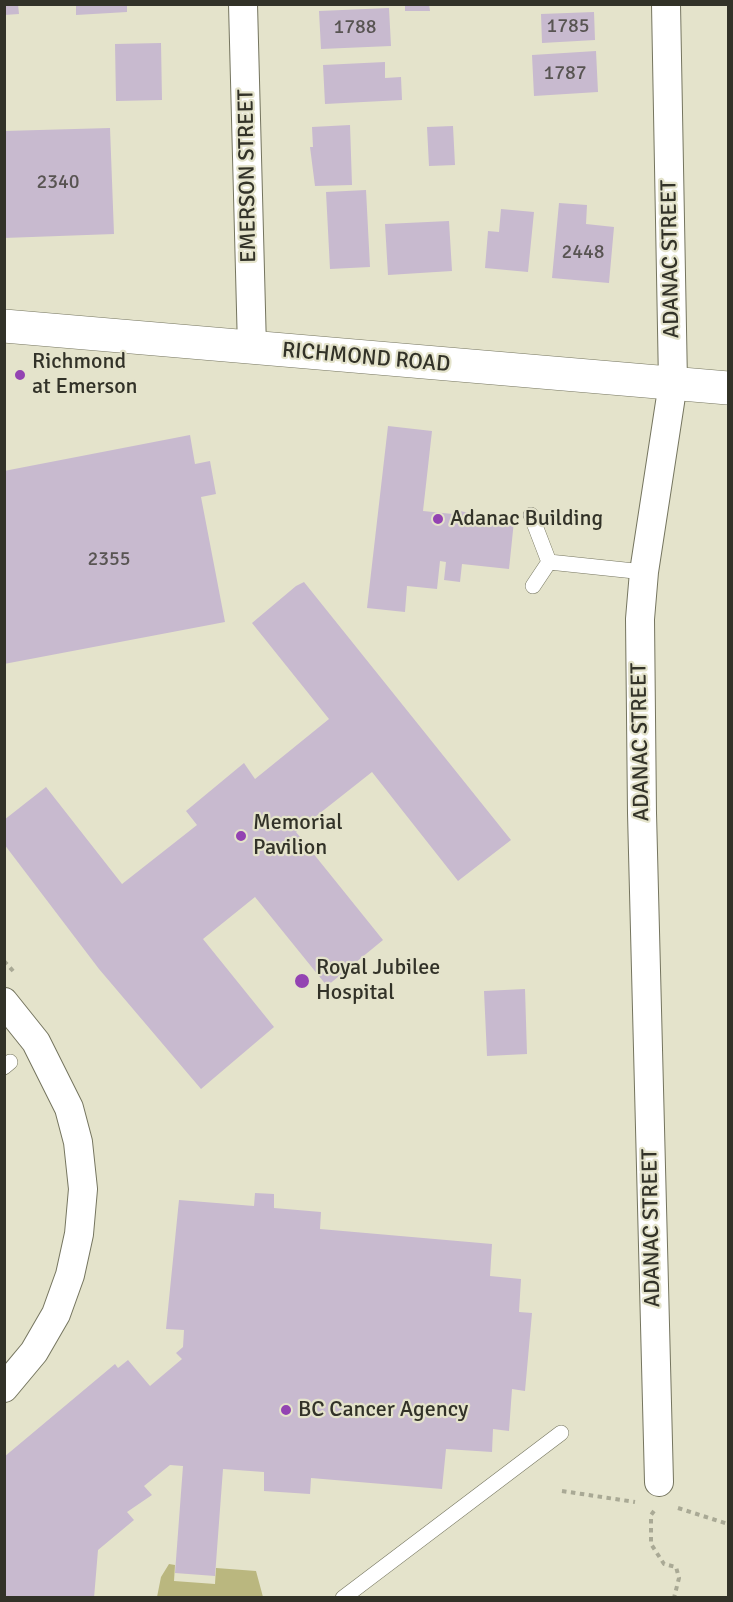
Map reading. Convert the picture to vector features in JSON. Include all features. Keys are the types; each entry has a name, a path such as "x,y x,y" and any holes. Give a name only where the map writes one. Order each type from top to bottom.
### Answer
{"main road":[{"name":"RICHMOND ROAD","path":"4,326 729,388"}],"street":[{"name":"EMERSON STREET","path":"243,4 252,348"},
{"name":"ADANAC STREET","path":"659,1493 642,813 640,619 644,572 673,383 666,4"},
{"path":"4,1002 36,1042 69,1108 78,1142 83,1189 79,1234 70,1275 56,1314 34,1352 4,1388"}],"lane":[{"path":"531,515 549,562"},
{"path":"549,562 644,572"},
{"path":"533,586 549,562"},
{"path":"343,1598 561,1433"}],"path":[{"path":"659,1493 651,1515 651,1544 664,1564 676,1567 679,1578 674,1598"}],"shaded area":[{"path":"169,1564 175,1565 174,1581 215,1584 216,1568 256,1571 263,1597 157,1597 161,1577"}],"building":[{"path":"4,4 18,4 19,14 4,15"},
{"path":"76,4 127,4 127,12 76,15"},
{"path":"405,4 429,4 430,11 405,11"},
{"path":"389,8 391,46 321,49 319,11"},
{"path":"594,12 595,40 542,43 541,14"},
{"path":"161,43 162,100 116,101 115,44"},
{"path":"596,51 598,92 534,96 532,55"},
{"path":"385,62 385,78 401,77 402,100 325,104 323,65"},
{"path":"350,125 352,185 315,186 310,147 313,147 312,127"},
{"path":"453,126 455,165 429,166 427,127"},
{"path":"110,128 114,234 4,238 4,131"},
{"path":"366,190 370,267 330,269 326,192"},
{"path":"559,203 587,205 586,224 614,227 609,283 552,278"},
{"path":"501,209 534,212 528,272 485,268 488,231 499,232"},
{"path":"449,221 452,271 388,275 385,224"},
{"name":"Adanac Building","path":"388,426 432,431 423,511 453,514 454,510 514,521 509,569 462,564 460,582 444,580 446,562 440,561 437,589 407,586 405,612 367,608"},
{"path":"190,435 195,464 210,461 216,494 201,497 225,622 4,664 4,471"},
{"name":"Memorial Pavilion","path":"304,582 511,840 458,881 372,772 296,832 383,940 327,986 255,897 203,939 274,1027 201,1089 99,969 4,844 4,820 46,787 122,884 197,825 186,811 244,763 255,779 329,719 252,623 296,586"},
{"path":"525,989 527,1054 487,1056 484,991"},
{"name":"BC Cancer Agency","path":"255,1193 274,1194 274,1208 321,1212 320,1229 492,1244 490,1276 521,1279 519,1312 532,1313 525,1391 512,1389 509,1431 493,1429 492,1452 446,1449 442,1489 311,1478 310,1494 264,1491 264,1472 223,1469 215,1576 175,1573 183,1466 170,1465 144,1486 152,1495 127,1512 134,1520 98,1550 94,1598 4,1598 4,1457 115,1364 118,1368 128,1360 150,1386 182,1359 176,1353 183,1347 184,1330 166,1329 179,1200 254,1206"}],"place":[{"name":"Richmond at Emerson","path":"20,375"},
{"name":"Adanac Building","path":"438,519"},
{"name":"Memorial Pavilion","path":"241,836"},
{"name":"Royal Jubilee Hospital","path":"302,981"},
{"name":"BC Cancer Agency","path":"286,1410"}]}
